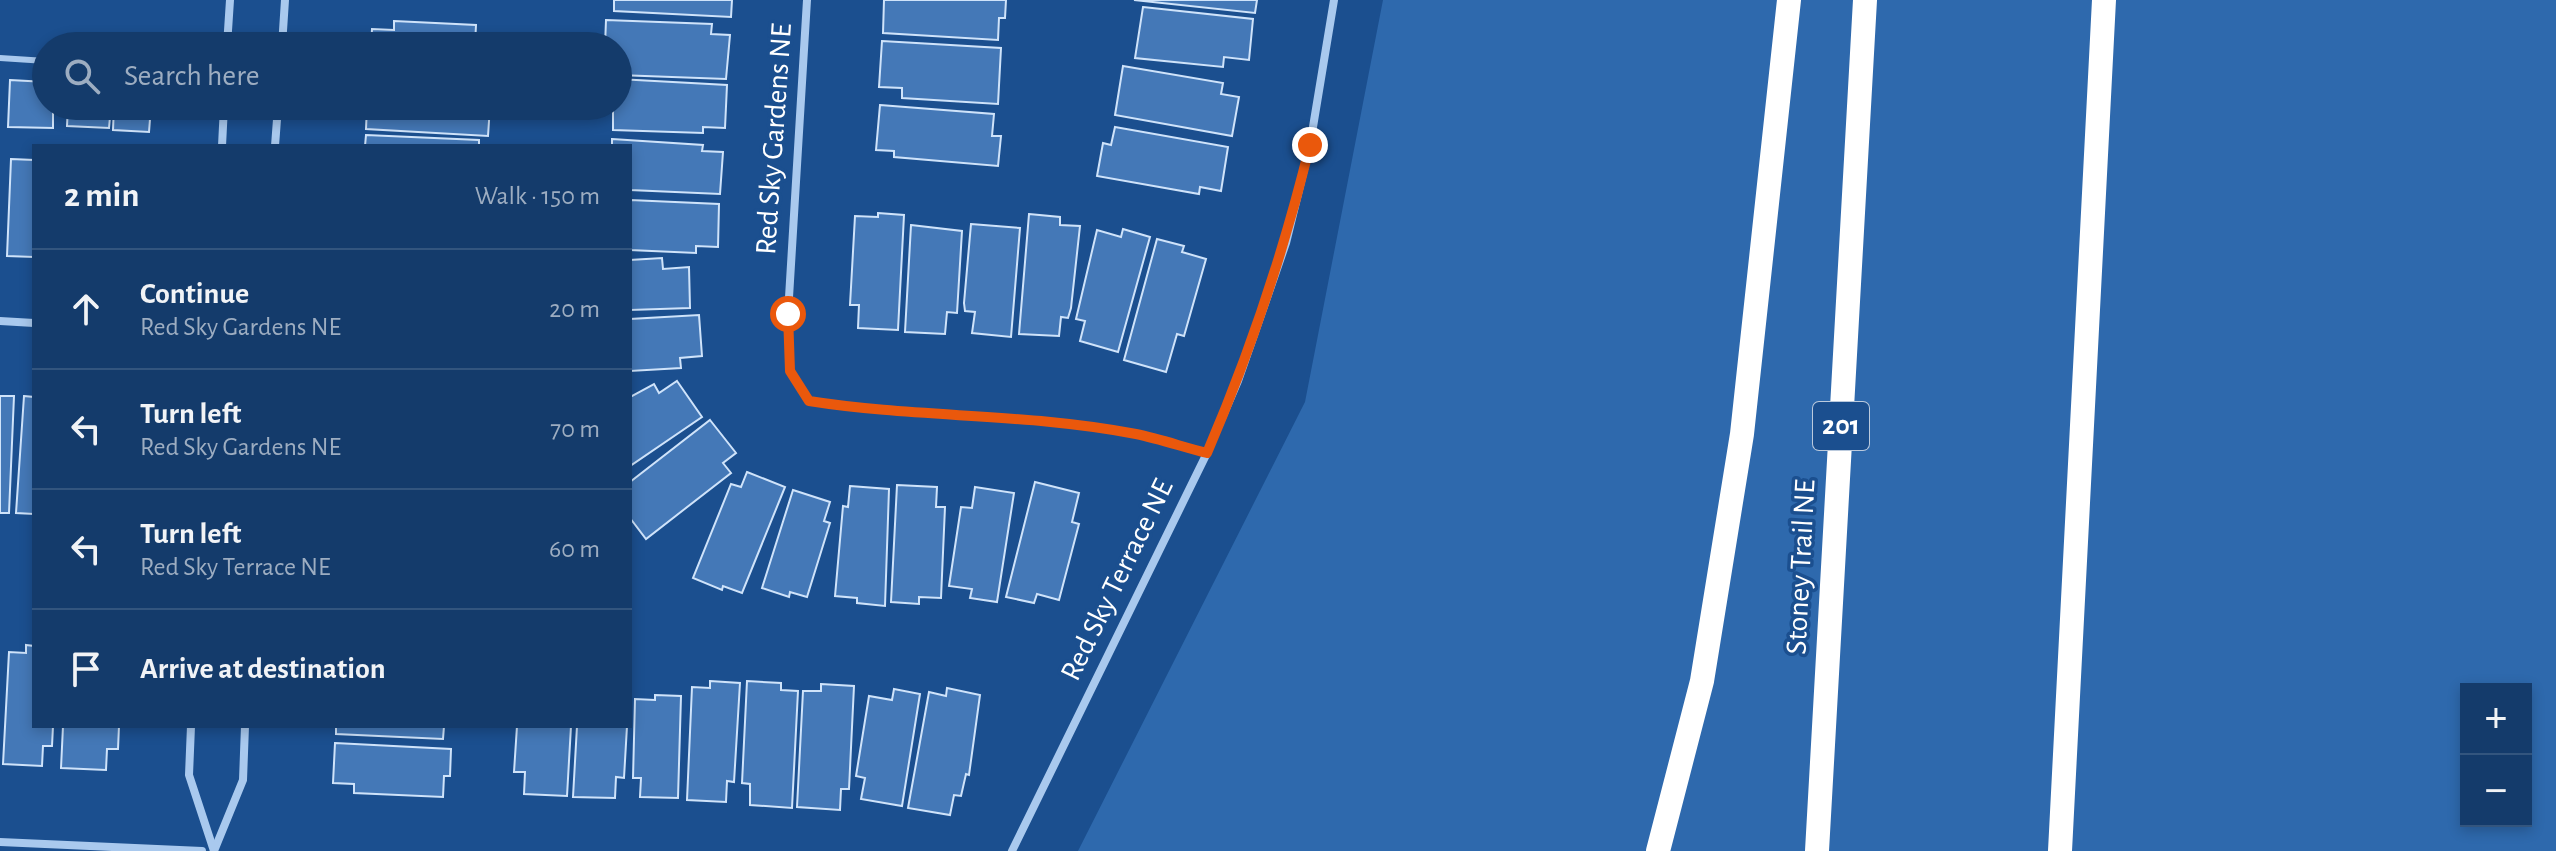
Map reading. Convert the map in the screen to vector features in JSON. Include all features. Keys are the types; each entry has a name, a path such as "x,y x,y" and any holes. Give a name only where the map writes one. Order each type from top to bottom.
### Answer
{"highway":[{"path":"1658,851 1702,681 1742,434 1789,0"},
{"name":"Stoney Trail NE","path":"1817,851 1865,0"},
{"path":"2060,851 2104,0"}],"street":[{"path":"228,32 230,0"},
{"path":"283,32 285,0"},
{"name":"Red Sky Gardens NE","path":"807,0 788,314 790,371 809,401 1135,434 1207,453"},
{"name":"Red Sky Terrace NE","path":"1012,851 1207,453 1238,381 1286,243 1310,145 1334,0"},
{"path":"222,144 223,120"},
{"path":"275,144 277,120"},
{"path":"0,321 32,323"},
{"path":"191,728 189,775 214,851"},
{"path":"214,851 243,780 245,728"},
{"path":"0,842 202,851"}],"lane":[{"path":"0,58 32,60"}],"shaded area":[{"path":"1383,0 2556,0 2556,851 1078,851 1305,402"}],"building":[{"path":"614,0 732,0 731,17 614,11"},
{"path":"884,0 1006,0 1005,18 999,18 998,40 883,33"},
{"path":"1134,0 1257,0 1255,13"},
{"path":"1143,7 1253,19 1249,60 1224,57 1223,67 1135,58"},
{"path":"606,20 712,24 711,34 730,35 726,79 632,76 632,32 606,32"},
{"path":"394,21 476,25 476,32 372,32 372,29 394,30"},
{"path":"882,41 1001,48 998,104 902,98 902,88 879,87"},
{"path":"1123,66 1223,83 1221,94 1239,97 1232,136 1115,115"},
{"path":"10,80 32,81 32,120 53,120 53,128 8,127"},
{"path":"632,80 727,85 725,128 703,127 703,133 613,130 613,120 632,120"},
{"path":"880,105 994,114 992,136 1001,136 998,166 894,157 894,151 876,150"},
{"path":"67,120 110,120 109,128 67,126"},
{"path":"113,120 150,120 149,132 113,130"},
{"path":"366,120 489,120 488,136 366,129"},
{"path":"1115,127 1228,147 1221,191 1200,187 1199,194 1097,176 1103,143 1111,145"},
{"path":"366,135 479,140 479,144 365,144"},
{"path":"612,139 703,145 702,151 723,152 720,194 632,190 632,144 612,144"},
{"path":"11,159 32,160 32,257 7,256"},
{"path":"632,200 719,204 718,247 696,246 696,253 632,250"},
{"path":"878,213 904,215 898,330 858,328 859,305 850,305 855,216 878,217"},
{"path":"1029,214 1060,217 1060,225 1080,226 1071,308 1068,318 1061,317 1059,336 1019,334"},
{"path":"971,224 1020,228 1011,337 972,333 975,312 965,311 964,303"},
{"path":"911,225 962,231 957,313 947,312 945,334 905,332"},
{"path":"1123,229 1150,237 1118,352 1080,341 1085,321 1076,319 1097,230 1121,237"},
{"path":"1157,239 1184,246 1182,252 1206,259 1184,336 1177,334 1166,372 1124,360"},
{"path":"662,258 663,269 689,267 690,308 632,310 632,260"},
{"path":"699,315 702,356 680,358 681,368 632,371 632,319"},
{"path":"677,381 702,417 632,465 632,396 654,384 659,393"},
{"path":"0,396 14,396 9,513 0,513"},
{"path":"24,396 32,397 32,514 16,513"},
{"path":"710,420 736,453 723,463 731,473 646,539 632,521 632,480"},
{"path":"747,472 785,487 742,593 723,586 722,590 693,578 731,484 741,487"},
{"path":"1035,482 1079,493 1072,522 1079,524 1059,600 1037,594 1034,603 1006,597"},
{"path":"897,485 937,487 936,507 945,507 941,598 919,597 919,604 891,602"},
{"path":"850,486 889,489 885,606 857,603 857,598 835,596 843,506 848,507"},
{"path":"975,487 1014,493 997,602 970,598 972,589 949,586 961,507 972,508"},
{"path":"793,490 830,502 824,521 830,523 807,597 790,592 789,597 762,588"},
{"path":"26,645 32,646 32,728 53,728 52,746 43,746 42,766 3,764 9,652 26,653"},
{"path":"710,681 740,683 734,782 727,781 726,802 687,800 692,687 710,688"},
{"path":"747,681 781,683 781,690 798,691 792,808 750,805 750,784 742,783"},
{"path":"821,684 854,686 849,789 841,789 840,810 797,807 803,691 821,691"},
{"path":"947,688 980,695 969,775 966,774 961,796 954,795 950,815 908,808 929,692 946,696"},
{"path":"894,689 920,694 902,806 861,799 865,778 856,776 869,696 892,700"},
{"path":"655,695 681,696 678,798 640,797 641,778 633,778 635,699 655,700"},
{"path":"63,728 119,728 118,749 107,749 106,770 61,768"},
{"path":"336,728 444,728 443,739 336,734"},
{"path":"517,728 571,728 567,796 524,794 525,772 514,772"},
{"path":"577,728 627,728 624,778 616,777 615,798 573,797"},
{"path":"335,743 451,749 450,776 444,776 443,797 354,793 354,784 333,783"}],"route":[{"path":"788,314 790,371 809,401 1135,434 1207,453 1238,381 1286,243 1310,145"}]}
